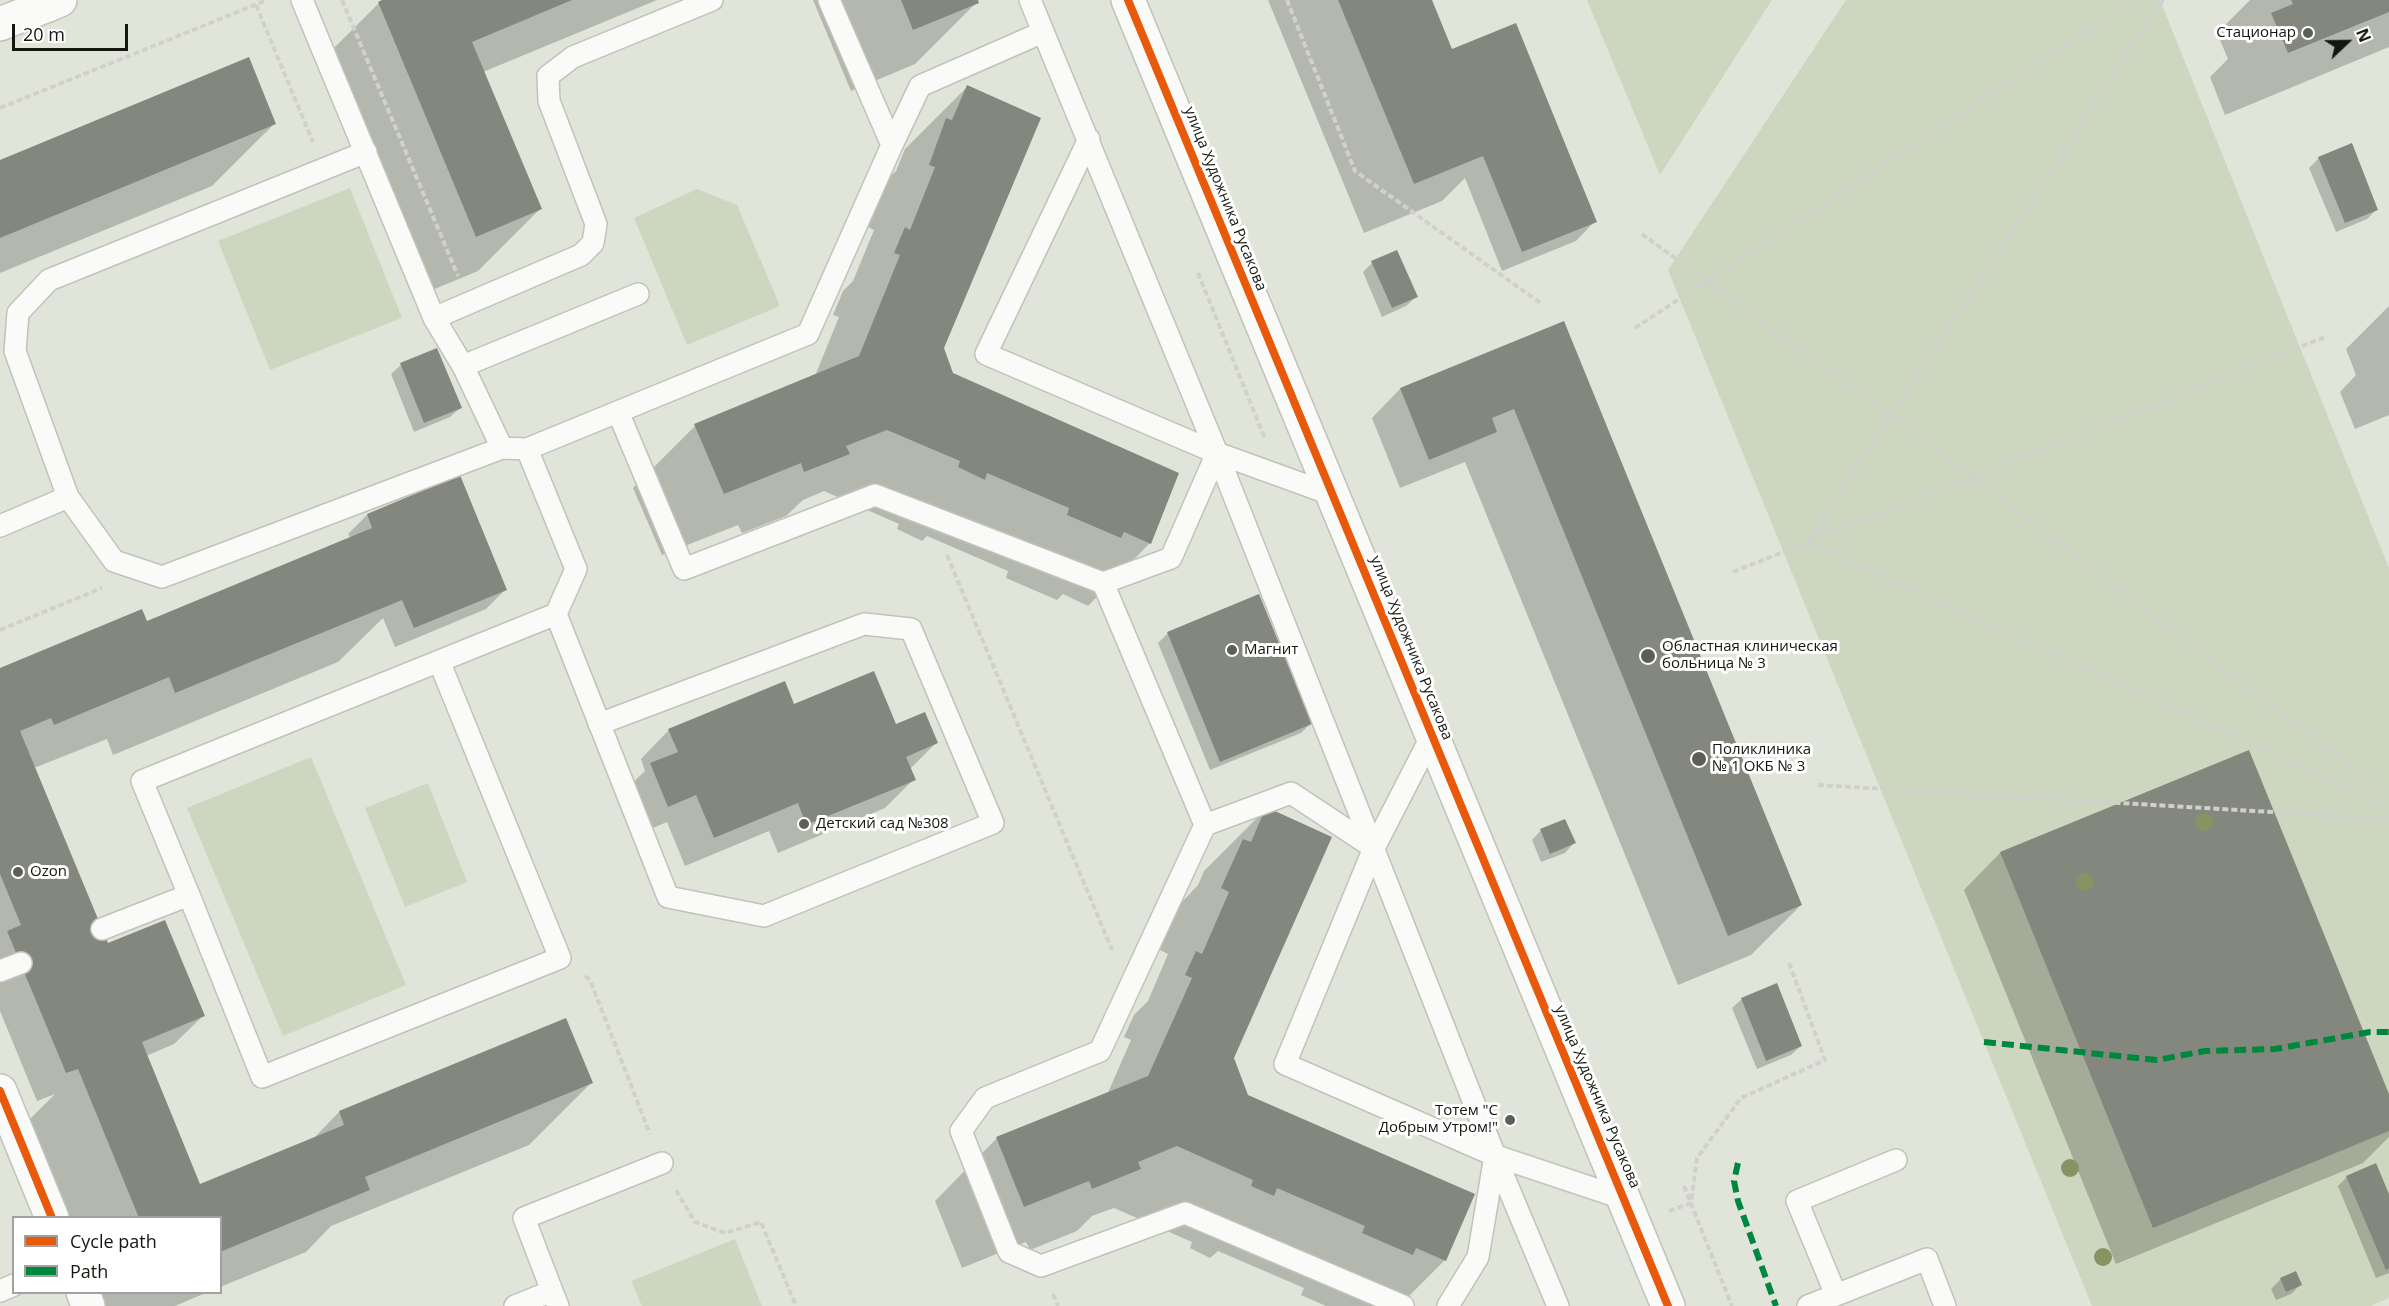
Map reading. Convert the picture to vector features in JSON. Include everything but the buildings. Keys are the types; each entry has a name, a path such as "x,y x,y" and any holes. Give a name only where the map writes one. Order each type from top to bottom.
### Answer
{"street":[{"name":"улица Художника Русакова","path":"1128,0 1668,1306"},
{"path":"0,24 52,2"},
{"path":"0,1091 51,1216"}],"lane":[{"path":"302,0 434,318 464,366 502,448"},
{"path":"434,318 581,255 593,243 596,224 549,101 548,76 573,57 712,0"},
{"path":"829,0 892,145"},
{"path":"1030,0 1217,453 1496,1156 1558,1306"},
{"path":"366,152 49,280 18,313 15,351 68,497 114,561 162,577 502,448 527,449 808,334 920,86 1043,32"},
{"path":"1089,139 986,354 1217,453 1333,495"},
{"path":"464,366 638,294"},
{"path":"618,412 684,569 875,495 1103,584 1171,558 1217,453"},
{"path":"439,661 560,958 262,1077 142,781 439,661 556,614 576,569 527,449"},
{"path":"0,526 68,497"},
{"path":"1103,584 1205,825"},
{"path":"556,614 599,724 668,897 764,916 993,823 911,629 864,624 599,724"},
{"path":"1432,735 1374,848 1285,1064 1629,1211"},
{"path":"1374,848 1291,793 1205,825 1100,1050 985,1098 961,1131 1009,1252 1041,1266 1185,1213 1403,1306"},
{"path":"102,929 189,895"},
{"path":"0,971 21,963"},
{"path":"1448,1306 1478,1257 1496,1156"},
{"path":"1836,1295 1797,1201 1896,1160"},
{"path":"515,1306 555,1299 524,1218 662,1163"},
{"path":"1808,1306 1927,1259 1946,1306"}],"path":[{"path":"0,108 267,0"},
{"path":"342,0 470,303"},
{"path":"1287,0 1355,171 1542,304"},
{"path":"1635,328 2135,0"},
{"path":"1808,542 2163,0"},
{"path":"255,5 324,168"},
{"path":"1642,234 1891,415 2389,796"},
{"path":"1733,572 2325,337"},
{"path":"930,516 1129,988"},
{"path":"1808,542 2389,806"},
{"path":"0,630 145,571"},
{"path":"1818,785 2389,819"},
{"path":"560,958 591,980 662,1163 695,1222 725,1233 761,1222 796,1306"},
{"path":"1691,1203 1697,1158 1741,1098 1825,1060 1788,960"},
{"path":"1684,1186 1732,1306"},
{"path":"1629,1211 1691,1203"}],"green space":[{"path":"1587,0 1772,0 1660,175"},
{"path":"1846,0 2160,0 2389,568 2389,1298 2370,1306 2092,1306 1668,270"},
{"path":"350,188 402,318 270,370 218,241"},
{"path":"697,189 737,205 780,306 687,345 634,218"},
{"path":"311,757 406,985 283,1036 187,808"},
{"path":"428,783 467,882 405,907 365,808"},
{"path":"735,1239 762,1306 642,1306 631,1281"}],"marked path":[{"path":"1984,1042 2157,1060 2205,1051 2275,1049 2370,1032 2389,1032"},
{"path":"1738,1163 1734,1181 1738,1201 1776,1306"}],"cycle path":[{"path":"1128,0 1668,1306"},
{"path":"0,1091 51,1216"}],"place":[{"name":"Стационар","path":"2308,33"},
{"name":"Магнит","path":"1232,650"},
{"name":"Областная клиническая больница № 3","path":"1648,656"},
{"name":"Поликлиника № 1 ОКБ № 3","path":"1699,759"},
{"name":"Детский сад №308","path":"804,824"},
{"name":"Ozon","path":"18,872"},
{"name":"Тотем \"С Добрым Утром!\"","path":"1510,1120"}]}
